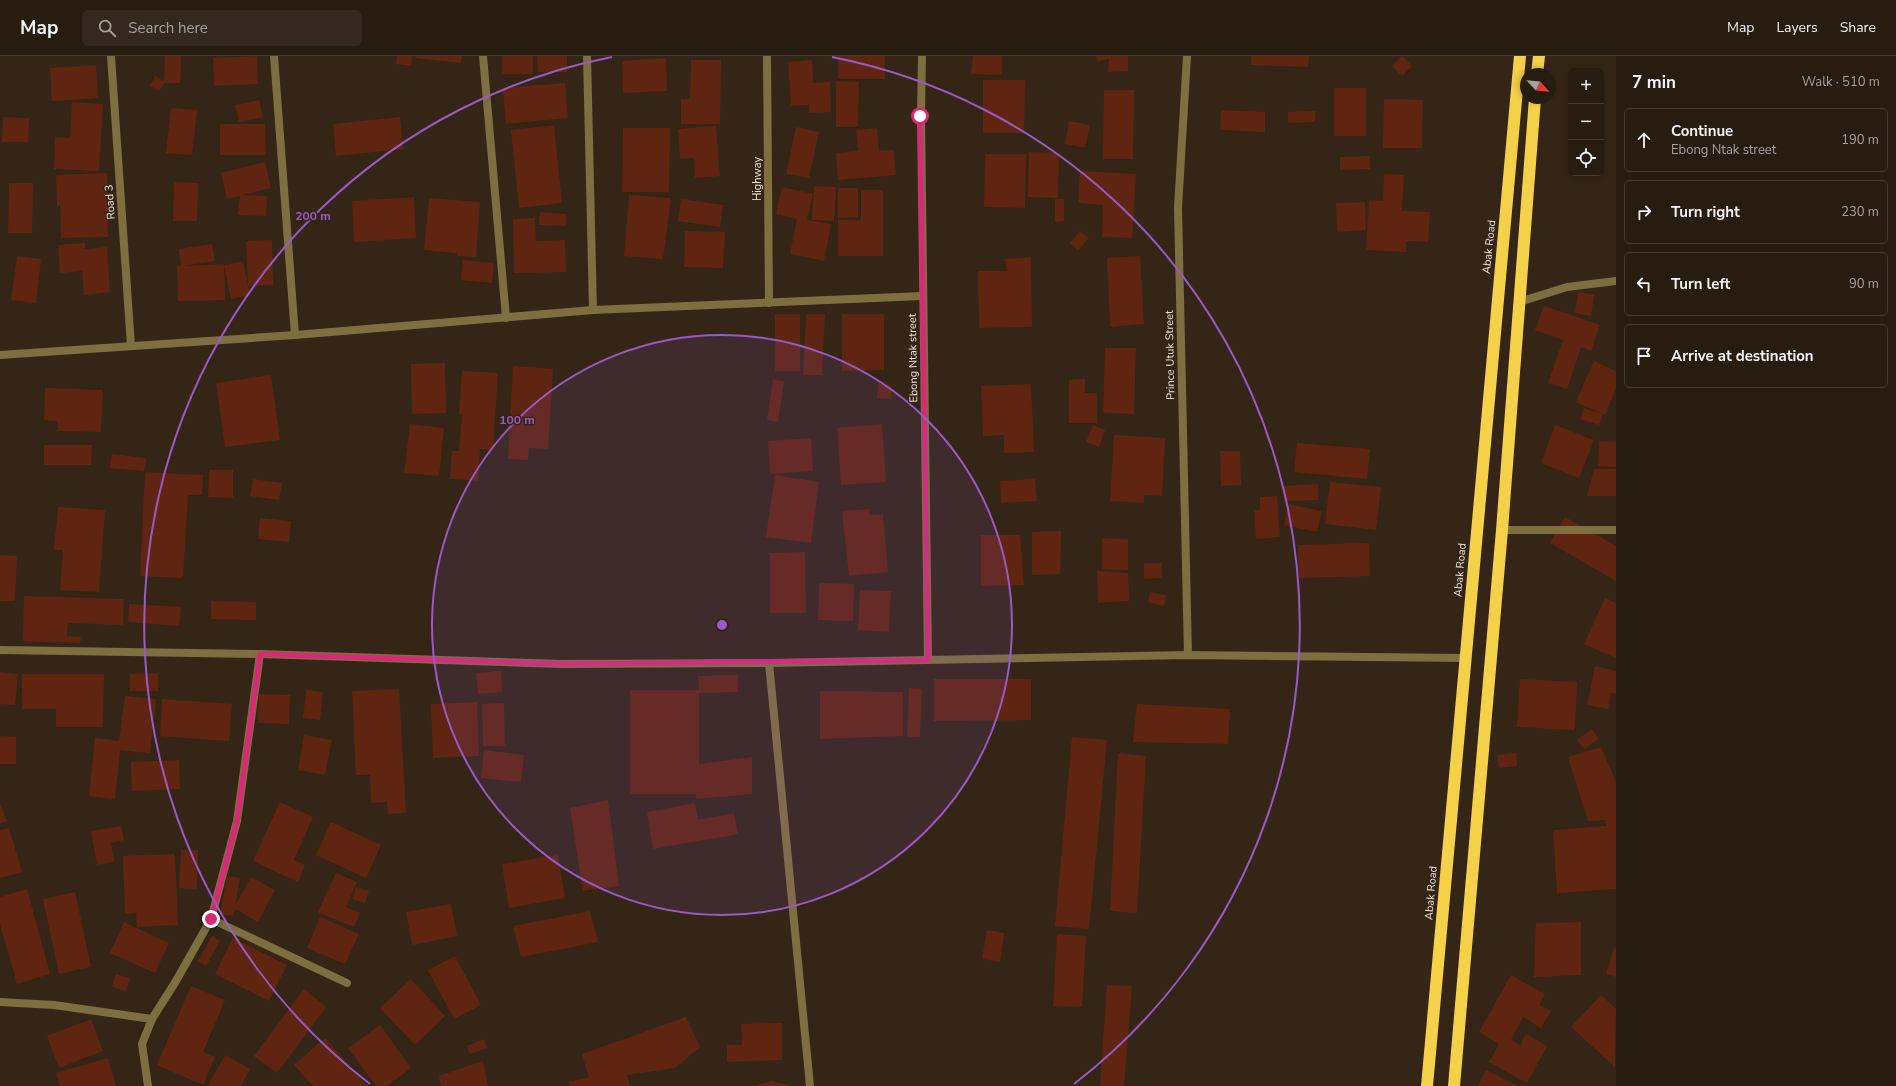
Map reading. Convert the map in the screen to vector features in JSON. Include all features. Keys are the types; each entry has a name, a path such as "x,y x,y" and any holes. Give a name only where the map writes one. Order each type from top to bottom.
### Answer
{"highway":[{"name":"Abak Road","path":"1427,1086 1520,56"},
{"path":"1537,68 1538,56"},
{"path":"1454,1086 1502,530 1535,104"}],"street":[{"name":"Road 3","path":"111,56 131,346"},
{"path":"274,56 295,335"},
{"path":"483,56 506,318"},
{"path":"587,56 593,310"},
{"name":"Highway","path":"767,56 769,303"},
{"name":"Ebong Ntak street","path":"922,56 920,116 928,660"},
{"name":"Prince Utuk Street","path":"1187,56 1178,208 1188,655"},
{"path":"1519,302 1567,287 1616,281"},
{"path":"0,355 295,335 593,310 923,296"},
{"path":"1502,530 1616,530"},
{"path":"0,650 260,654 561,664 769,663 1188,655 1465,658"},
{"path":"148,1086 142,1044 152,1019 176,981 211,919 237,821 260,654"},
{"path":"769,663 810,1086"},
{"path":"211,919 347,982"},
{"path":"0,1002 54,1005 152,1019"}],"building":[{"path":"165,56 181,56 180,83 164,83 159,91 150,86 155,76 164,81"},
{"path":"257,56 258,84 214,86 213,58"},
{"path":"397,56 412,56 411,66 396,64"},
{"path":"416,56 462,56 461,63 415,58"},
{"path":"502,56 533,56 533,74 502,74"},
{"path":"537,56 567,56 567,72 538,72"},
{"path":"838,56 885,56 885,79 838,79"},
{"path":"973,56 1002,56 1002,75 971,74"},
{"path":"1096,56 1128,56 1128,71 1108,72 1109,59 1097,61"},
{"path":"1251,56 1309,56 1308,67 1251,65"},
{"path":"1402,56 1412,66 1402,76 1392,66"},
{"path":"666,58 667,91 623,93 622,61"},
{"path":"691,60 721,60 720,124 681,124 681,99 690,99"},
{"path":"812,60 813,83 830,82 831,112 809,113 809,105 791,106 788,62"},
{"path":"96,65 98,98 52,101 50,68"},
{"path":"983,80 1025,80 1024,133 983,133"},
{"path":"836,81 859,82 858,127 836,127"},
{"path":"565,83 568,118 506,124 503,88"},
{"path":"1334,88 1366,88 1366,136 1334,136"},
{"path":"1104,90 1134,90 1133,159 1103,159"},
{"path":"1384,99 1423,100 1422,148 1383,148"},
{"path":"259,100 263,117 239,122 235,105"},
{"path":"72,102 103,104 99,171 54,169 55,137 70,138"},
{"path":"171,108 197,110 192,155 166,153"},
{"path":"1221,110 1265,112 1265,132 1220,130"},
{"path":"1315,111 1315,122 1288,123 1288,112"},
{"path":"3,117 29,118 28,142 2,142"},
{"path":"400,117 403,149 336,156 333,124"},
{"path":"1069,121 1090,125 1085,148 1065,144"},
{"path":"220,124 265,124 266,155 220,155"},
{"path":"554,125 562,203 519,208 511,130"},
{"path":"716,126 720,176 695,178 694,158 680,159 678,129"},
{"path":"796,127 819,132 809,178 786,174"},
{"path":"623,128 670,128 669,192 622,192"},
{"path":"877,128 879,151 894,150 896,175 838,180 836,153 858,151 856,130"},
{"path":"1029,152 1059,153 1058,198 1028,197"},
{"path":"985,154 1026,154 1025,208 984,207"},
{"path":"1370,156 1370,169 1340,170 1340,157"},
{"path":"265,162 271,188 242,195 267,196 266,216 238,215 240,196 227,199 221,173"},
{"path":"1080,171 1136,174 1132,238 1102,237 1103,205 1078,203"},
{"path":"107,173 108,237 61,238 60,205 57,206 56,175"},
{"path":"1384,174 1404,175 1402,211 1430,212 1428,242 1406,241 1406,252 1366,250 1369,200 1383,201"},
{"path":"174,182 198,183 197,221 173,221"},
{"path":"9,183 33,183 32,233 8,233"},
{"path":"814,186 836,187 834,221 812,220"},
{"path":"782,187 813,194 807,220 831,224 824,261 790,254 797,219 776,214"},
{"path":"838,188 858,188 858,217 838,218"},
{"path":"861,190 883,190 883,256 838,256 838,220 861,220"},
{"path":"629,195 671,198 663,259 624,256"},
{"path":"414,197 416,238 354,242 352,201"},
{"path":"429,198 480,202 476,257 457,256 457,253 424,250"},
{"path":"681,199 723,205 720,227 678,221"},
{"path":"1055,199 1064,199 1064,221 1055,222"},
{"path":"1365,202 1366,230 1337,232 1336,203"},
{"path":"540,212 567,214 566,226 539,225"},
{"path":"535,218 536,241 565,240 566,272 514,273 513,219"},
{"path":"685,231 725,232 723,268 684,267"},
{"path":"1080,231 1089,238 1078,250 1070,243"},
{"path":"272,240 273,285 248,286 246,241"},
{"path":"85,243 85,249 107,247 110,292 84,295 82,271 60,273 58,245"},
{"path":"212,244 215,261 183,266 224,264 225,300 178,301 177,266 181,266 179,249"},
{"path":"17,256 41,259 36,303 11,300"},
{"path":"1140,256 1144,324 1110,327 1107,258"},
{"path":"1031,257 1032,327 979,328 978,271 1007,271 1005,259"},
{"path":"463,260 494,263 492,283 461,280"},
{"path":"243,261 250,295 231,299 224,265"},
{"path":"1578,292 1594,295 1591,316 1575,313"},
{"path":"1544,306 1600,325 1591,351 1581,347 1567,389 1548,383 1563,340 1535,330"},
{"path":"775,314 800,314 800,371 775,371"},
{"path":"806,314 825,314 822,375 803,375"},
{"path":"842,314 884,314 884,370 842,371"},
{"path":"1105,348 1136,348 1134,414 1103,413"},
{"path":"1594,361 1616,371 1616,388 1605,415 1576,402"},
{"path":"445,363 446,413 412,414 411,364"},
{"path":"513,366 553,369 548,449 529,448 528,460 508,459"},
{"path":"462,371 498,373 493,450 480,449 478,481 450,479 452,451 459,451 462,414 459,414"},
{"path":"271,375 280,440 225,447 216,383"},
{"path":"773,379 784,381 778,422 767,420"},
{"path":"1085,379 1085,393 1097,393 1097,423 1069,423 1069,380"},
{"path":"878,384 892,385 891,399 877,398"},
{"path":"1031,384 1034,452 1004,453 1004,435 983,436 981,386"},
{"path":"45,388 103,390 101,432 58,431 58,421 44,420"},
{"path":"1584,408 1603,414 1599,425 1580,419"},
{"path":"410,424 444,428 439,476 404,473"},
{"path":"882,424 886,482 841,485 837,428"},
{"path":"1093,425 1105,430 1099,447 1086,442"},
{"path":"1555,425 1594,440 1579,478 1541,463"},
{"path":"1114,435 1165,438 1162,496 1144,495 1144,503 1110,501"},
{"path":"811,438 813,471 770,474 768,441"},
{"path":"1599,441 1616,442 1616,467 1598,466"},
{"path":"1297,443 1370,449 1367,479 1294,472"},
{"path":"44,445 92,445 91,465 44,465"},
{"path":"1220,451 1240,451 1241,485 1221,486"},
{"path":"112,454 146,458 144,471 110,468"},
{"path":"1594,469 1616,469 1616,496 1587,496"},
{"path":"209,470 233,470 233,498 208,497"},
{"path":"145,472 203,475 202,495 188,495 183,578 140,576"},
{"path":"775,475 819,482 811,543 766,537"},
{"path":"253,479 282,483 279,500 250,496"},
{"path":"1035,479 1037,501 1001,503 1000,481"},
{"path":"1330,482 1381,487 1376,530 1325,524"},
{"path":"1318,484 1318,500 1284,501 1283,486"},
{"path":"1277,496 1280,537 1256,539 1254,510 1260,510 1260,497"},
{"path":"1288,504 1322,511 1317,532 1284,525"},
{"path":"58,507 105,510 99,592 60,590 63,550 54,550"},
{"path":"869,509 869,515 883,514 888,572 849,576 842,511"},
{"path":"1565,517 1616,546 1616,581 1550,543"},
{"path":"260,518 291,521 289,542 258,539"},
{"path":"1061,531 1060,574 1032,575 1032,532"},
{"path":"981,535 1020,535 1024,585 981,586"},
{"path":"1102,538 1128,539 1128,570 1102,569"},
{"path":"1369,543 1370,576 1299,578 1298,545"},
{"path":"805,552 806,613 770,613 770,553"},
{"path":"0,555 17,556 15,601 0,601"},
{"path":"1144,563 1162,563 1162,578 1144,579"},
{"path":"1097,571 1128,573 1129,601 1098,603"},
{"path":"819,583 854,584 853,621 818,620"},
{"path":"860,590 891,591 889,632 858,630"},
{"path":"1150,592 1166,595 1164,606 1148,602"},
{"path":"24,596 124,599 123,625 68,623 67,636 81,637 80,643 23,641"},
{"path":"1605,598 1616,603 1616,658 1584,644"},
{"path":"211,601 256,602 256,620 211,619"},
{"path":"129,604 181,607 179,626 128,622"},
{"path":"1595,666 1616,671 1616,694 1611,693 1608,709 1587,705"},
{"path":"501,671 502,692 478,694 476,673"},
{"path":"0,672 18,674 15,705 0,704"},
{"path":"158,673 158,691 130,691 130,674"},
{"path":"22,674 104,674 103,727 56,727 56,709 22,709"},
{"path":"738,675 738,692 699,693 699,764 752,757 752,794 696,799 696,794 630,794 630,690 699,690 698,676"},
{"path":"934,679 1031,679 1031,720 934,721"},
{"path":"1520,679 1577,682 1575,730 1517,727"},
{"path":"909,688 922,689 920,737 907,737"},
{"path":"399,689 406,813 388,814 387,802 371,803 370,775 356,775 352,691"},
{"path":"306,690 323,692 320,720 303,718"},
{"path":"820,691 903,692 903,736 820,739"},
{"path":"259,694 290,695 289,724 258,723"},
{"path":"125,696 156,699 150,753 120,750 115,799 89,796 95,738 119,741"},
{"path":"162,699 232,704 229,741 160,736"},
{"path":"477,702 479,756 433,758 431,704"},
{"path":"504,703 505,746 483,746 482,704"},
{"path":"1137,704 1230,709 1228,744 1133,742"},
{"path":"1592,729 1599,739 1584,749 1577,740"},
{"path":"304,735 332,740 325,775 298,770"},
{"path":"0,736 16,737 16,764 0,764"},
{"path":"1072,737 1107,740 1089,929 1055,926"},
{"path":"1601,747 1616,782 1616,889 1557,893 1553,830 1607,826 1605,820 1588,821 1568,757"},
{"path":"484,750 524,755 521,782 481,778"},
{"path":"1118,753 1146,756 1137,913 1110,911"},
{"path":"1516,753 1517,766 1499,768 1497,755"},
{"path":"179,760 180,789 132,791 131,762"},
{"path":"608,800 619,886 583,891 570,808"},
{"path":"280,802 313,817 294,860 305,865 298,882 253,861"},
{"path":"695,803 698,820 734,813 738,834 653,849 647,812"},
{"path":"0,804 7,821 0,824"},
{"path":"331,822 381,845 366,878 316,855"},
{"path":"121,826 124,840 111,843 114,862 97,865 91,831"},
{"path":"9,828 22,872 0,878 0,830"},
{"path":"181,850 198,850 197,889 179,888"},
{"path":"175,854 178,925 137,927 136,913 125,914 123,856"},
{"path":"558,855 565,898 509,908 502,864"},
{"path":"336,873 357,882 346,907 360,913 354,927 318,912"},
{"path":"227,876 240,878 235,906 251,877 275,890 258,922 235,909 233,916 220,914"},
{"path":"356,887 369,891 365,903 352,899"},
{"path":"27,889 50,974 17,984 0,924 0,897"},
{"path":"75,892 91,967 59,974 43,899"},
{"path":"451,904 457,936 412,945 406,912"},
{"path":"590,911 598,942 521,957 513,926"},
{"path":"320,917 359,934 345,964 307,948"},
{"path":"124,922 169,943 155,973 110,953"},
{"path":"1581,922 1581,975 1534,977 1536,923"},
{"path":"987,930 1004,933 1000,962 982,959"},
{"path":"1057,934 1086,936 1082,1007 1053,1006"},
{"path":"212,936 220,941 206,966 198,961"},
{"path":"233,938 287,965 269,1001 215,974"},
{"path":"1614,947 1616,948 1616,977 1606,974"},
{"path":"455,956 481,1005 454,1019 428,970"},
{"path":"116,974 130,978 126,991 112,987"},
{"path":"1511,975 1545,994 1539,1005 1551,1011 1541,1028 1523,1017 1511,1040 1520,1045 1526,1034 1547,1046 1527,1083 1489,1062 1499,1044 1479,1032"},
{"path":"411,979 445,1016 415,1045 380,1008"},
{"path":"1107,985 1132,986 1124,1086 1100,1086"},
{"path":"191,986 225,1000 203,1052 215,1057 203,1085 157,1065"},
{"path":"304,989 326,1007 277,1073 254,1056"},
{"path":"1601,995 1615,1008 1616,1007 1615,1067 1571,1027"},
{"path":"686,1017 700,1047 675,1068 627,1075 630,1086 570,1086 569,1082 589,1077 582,1054"},
{"path":"91,1019 103,1051 59,1068 47,1036"},
{"path":"782,1023 782,1060 727,1062 727,1045 742,1045 741,1024"},
{"path":"380,1025 411,1068 387,1086 376,1086 348,1048"},
{"path":"325,1038 367,1086 313,1086 294,1065"},
{"path":"484,1039 487,1048 470,1054 467,1046"},
{"path":"225,1055 250,1069 241,1086 208,1086"},
{"path":"108,1058 116,1086 60,1086 56,1073"},
{"path":"483,1061 488,1086 441,1086 439,1076"},
{"path":"1486,1070 1518,1086 1478,1086"},
{"path":"771,1081 788,1085 788,1086 755,1086"}],"route":[{"path":"211,919 237,821 260,654 561,664 769,663 928,660 920,116"}]}
